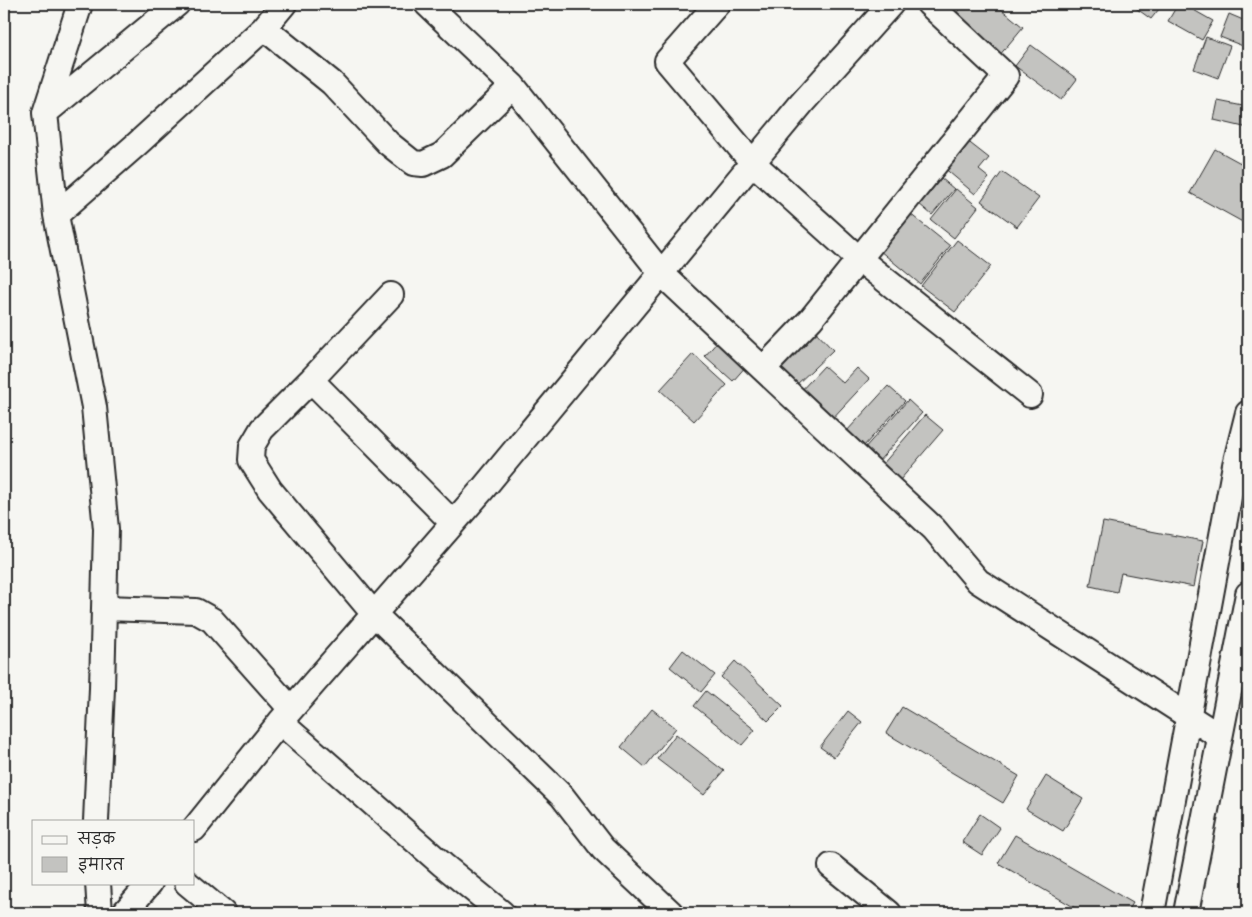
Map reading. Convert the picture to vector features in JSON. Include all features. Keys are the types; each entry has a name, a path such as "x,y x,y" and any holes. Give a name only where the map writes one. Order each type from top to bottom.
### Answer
{"street":[{"path":"80,4 45,113 56,215 94,407 106,529 96,820"},
{"path":"45,113 177,4"},
{"path":"56,215 264,28 284,4"},
{"path":"427,4 512,86 662,274 934,529 978,581 1219,736"},
{"path":"717,4 667,60 753,163 859,259 1030,395"},
{"path":"195,828 286,715 453,523 662,274 802,103 891,4"},
{"path":"763,369 811,319 1006,76 929,4"},
{"path":"264,28 332,83 388,143 413,163 423,164 442,155 512,86"},
{"path":"390,295 311,380 262,429 252,446 251,460 270,490 374,614 562,796 603,849 671,913"},
{"path":"311,380 453,523"},
{"path":"1152,913 1235,466 1248,413"},
{"path":"1186,913 1248,594"},
{"path":"104,608 196,611 212,620 286,715 443,865 502,913"},
{"path":"831,866 889,913"},
{"path":"98,884 100,913"},
{"path":"124,913 149,884"},
{"path":"188,884 223,913"}],"building":[{"path":"964,4 995,4 1023,27 999,56 953,17"},
{"path":"1130,4 1163,4 1151,19"},
{"path":"1178,4 1183,4 1213,21 1202,40 1168,21"},
{"path":"1229,14 1248,22 1248,48 1220,37"},
{"path":"1206,37 1230,46 1218,78 1194,69"},
{"path":"1031,45 1077,79 1061,100 1015,66"},
{"path":"1218,101 1248,107 1248,128 1214,120"},
{"path":"966,140 989,158 979,170 989,178 975,194 943,167"},
{"path":"1215,149 1248,167 1248,225 1190,193"},
{"path":"934,172 954,189 932,215 912,198"},
{"path":"1002,172 1039,198 1017,227 981,201"},
{"path":"956,189 978,207 954,238 931,220"},
{"path":"904,209 950,246 920,284 874,246"},
{"path":"957,240 991,266 955,312 921,286"},
{"path":"814,330 833,350 794,387 775,366"},
{"path":"719,340 747,365 733,381 705,356"},
{"path":"693,354 727,385 694,421 660,390"},
{"path":"824,366 843,383 857,368 869,379 829,422 798,394"},
{"path":"888,386 905,401 863,447 846,432"},
{"path":"908,400 922,413 876,464 862,451"},
{"path":"925,415 943,430 900,480 882,465"},
{"path":"1103,522 1203,541 1194,587 1121,573 1117,592 1090,586"},
{"path":"683,650 715,675 701,692 670,667"},
{"path":"735,661 783,706 768,721 721,677"},
{"path":"706,691 755,730 742,745 694,706"},
{"path":"902,707 1019,776 1003,803 886,733"},
{"path":"652,709 676,728 645,767 621,747"},
{"path":"848,711 862,722 834,757 820,747"},
{"path":"676,734 724,771 704,795 657,759"},
{"path":"1046,776 1083,799 1063,831 1026,809"},
{"path":"980,814 1000,828 982,855 962,842"},
{"path":"1015,835 1133,903 1127,913 1084,913 998,863"}]}
